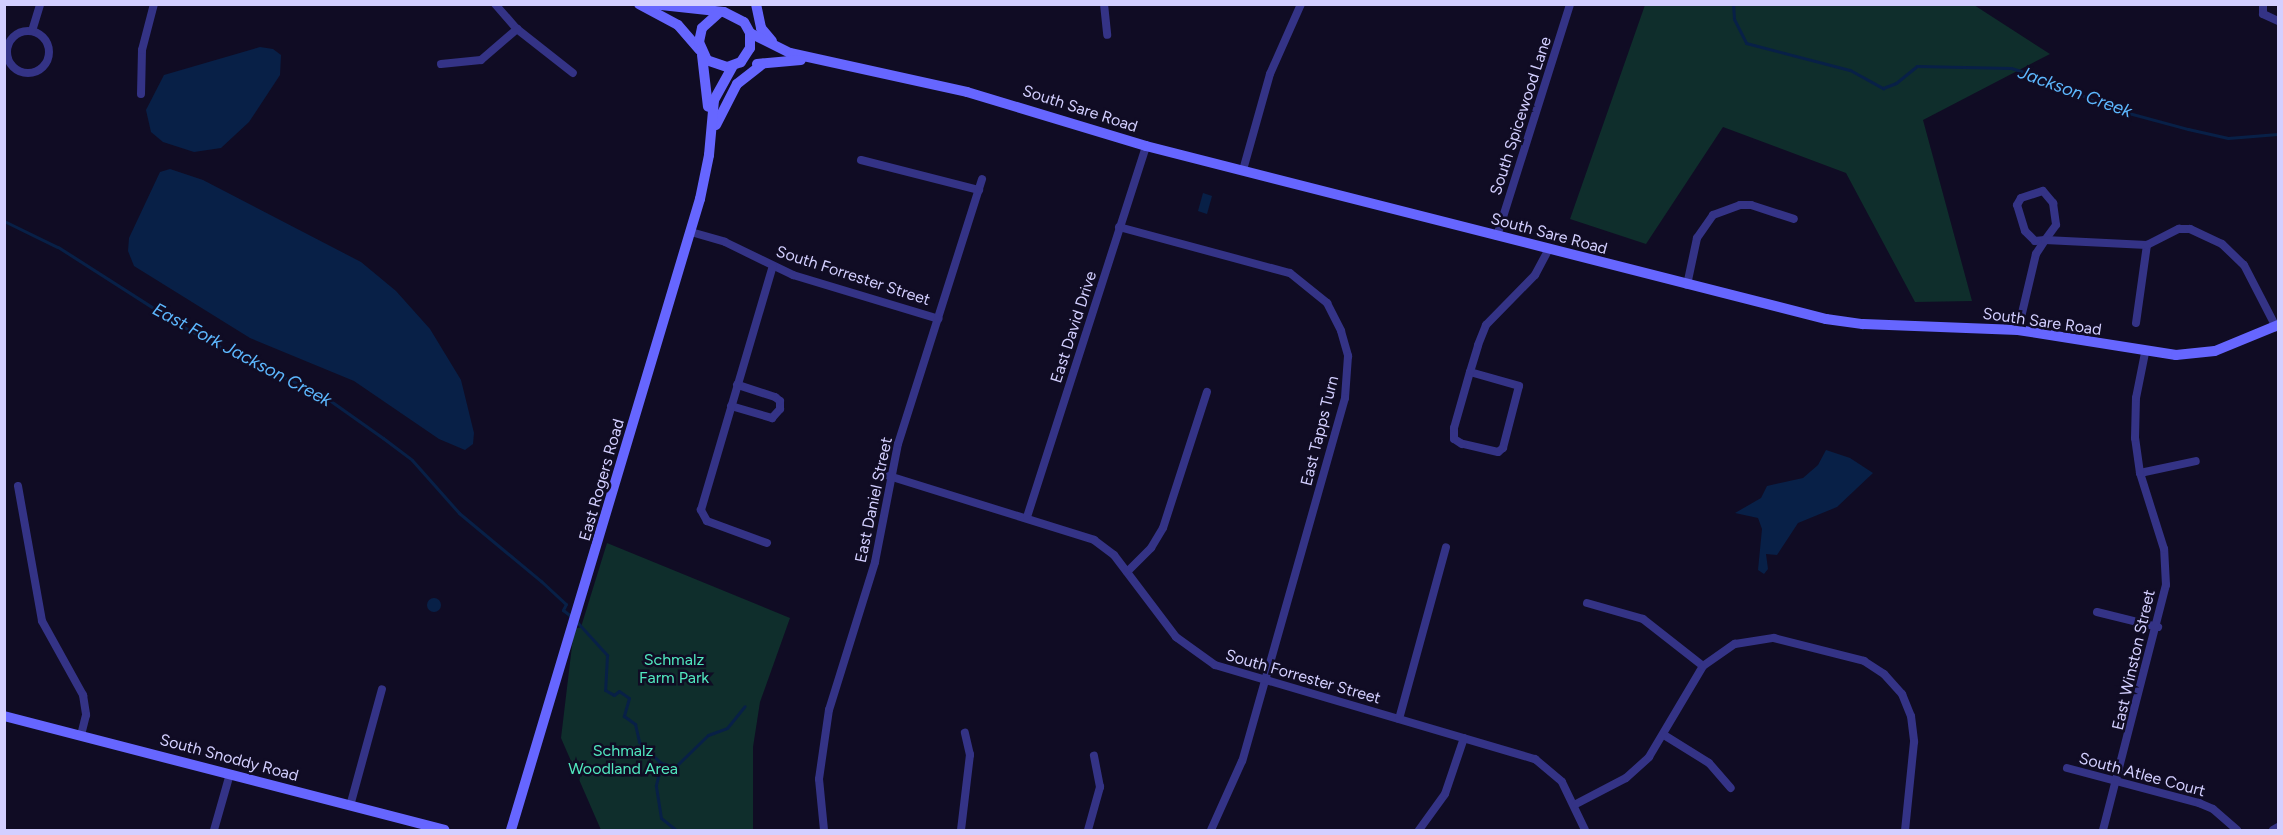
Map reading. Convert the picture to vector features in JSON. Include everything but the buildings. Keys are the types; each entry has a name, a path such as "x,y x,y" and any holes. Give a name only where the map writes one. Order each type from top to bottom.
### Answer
{"main road":[{"path":"639,5 678,25 712,65 736,64 750,48 749,31 755,4"},
{"path":"755,4 761,28 784,51"},
{"path":"639,5 725,10 737,17 749,31"},
{"path":"701,53 702,28 725,10"},
{"name":"South Sare Road","path":"749,31 784,51 1000,100 1146,146 1687,285 1863,324 2018,330 2145,353 2176,355 2215,351 2277,326"},
{"name":"East Rogers Road","path":"511,831 691,232 710,155 701,53"},
{"name":"South Sare Road","path":"736,64 820,60"},
{"name":"East Rogers Road","path":"710,135 716,93 736,64"},
{"path":"710,155 717,120 726,100 741,79 763,64"},
{"name":"South Snoddy Road","path":"4,716 445,831"}],"street":[{"path":"32,31 40,4"},
{"path":"141,94 142,50 154,4"},
{"path":"495,4 517,29 573,73"},
{"path":"1104,4 1107,35"},
{"path":"1243,170 1270,74 1301,4"},
{"name":"South Spicewood Lane","path":"1497,236 1570,4"},
{"path":"2263,4 2263,14 2278,21"},
{"path":"441,64 481,60 517,29"},
{"path":"32,31 44,39 49,52 40,70 26,74 16,70 9,61 6,46 14,36 32,31"},
{"name":"East David Drive","path":"1027,517 1146,146"},
{"path":"861,160 979,190"},
{"name":"East Daniel Street","path":"824,831 819,779 823,733 875,562 889,476 982,179"},
{"path":"2018,330 2036,254 2045,240 2056,225 2054,203 2049,195 2035,192 2021,198 2017,205 2020,222 2030,238 2045,240 2147,245 2180,229 2203,232 2244,265 2277,326"},
{"path":"1687,285 1697,238 1713,215 1740,205 1751,205 1794,219"},
{"name":"East Tapps Turn","path":"1119,227 1290,273 1327,303 1346,346 1348,381 1345,399 1236,779 1211,831"},
{"name":"South Forrester Street","path":"691,232 725,242 773,266 939,319"},
{"path":"2136,323 2147,245"},
{"path":"1470,372 1519,386 1503,448 1498,452 1462,444 1455,438 1470,372 1486,325 1536,274 1549,249"},
{"path":"767,543 706,521 701,510 773,266"},
{"name":"East Winston Street","path":"2103,831 2118,782 2164,600 2166,560 2139,473 2134,419 2145,353"},
{"path":"731,406 772,418 780,410 780,402 775,397 737,385"},
{"path":"1127,572 1151,548 1162,528 1206,392"},
{"path":"2139,473 2196,460"},
{"name":"South Forrester Street","path":"889,476 1027,517 1094,540 1127,572 1189,650 1215,665 1535,759 1562,782 1576,804 1585,831"},
{"path":"18,486 42,621 83,695 86,715 81,735"},
{"path":"1399,719 1446,548"},
{"path":"1587,603 1643,618 1703,666"},
{"path":"2097,612 2158,627"},
{"path":"1576,804 1632,774 1664,735 1703,666 1736,644 1774,638 1855,658 1884,674 1902,694 1913,725 1905,831"},
{"path":"350,806 382,688"},
{"path":"961,831 970,754 965,733"},
{"path":"1664,735 1709,763 1731,788"},
{"path":"1419,831 1445,794 1464,738"},
{"path":"1088,831 1100,787 1094,756"},
{"name":"South Atlee Court","path":"2067,768 2199,803 2213,809 2237,831"},
{"path":"214,831 230,774"},
{"path":"2273,831 2278,827"}],"green space":[{"path":"1645,5 1974,5 2050,54 1923,120 1972,301 1915,302 1846,173 1723,127 1646,244 1570,219"},
{"name":"Schmalz Farm Park","path":"607,543 790,618 760,702 753,747 753,830 601,830 561,738 574,629 581,627"}],"water":[{"path":"260,47 273,49 281,55 280,75 249,122 221,148 194,152 163,142 151,132 146,110 164,75"},
{"path":"170,169 203,180 361,262 396,291 430,329 461,380 474,433 473,444 465,450 439,439 354,381 250,338 134,266 128,251 129,238 160,172"},
{"path":"1203,193 1212,196 1207,214 1198,211"},
{"path":"1826,450 1850,458 1873,473 1837,507 1798,523 1777,555 1766,554 1768,569 1764,574 1758,570 1762,529 1758,518 1735,513 1761,498 1767,486 1803,478 1818,465"},
{"path":"434,598 439,600 441,605 439,610 434,612 429,610 427,605 429,600"}],"waterway":[{"name":"Jackson Creek","path":"1733,4 1734,19 1746,43 1850,70 1883,88 1896,83 1917,66 2011,68 2046,79 2110,108 2188,129 2228,138 2278,134"},
{"path":"4,221 57,247"},
{"name":"East Fork Jackson Creek","path":"58,247 180,325 250,363 318,392 383,438 412,460 459,513 566,604 563,610 572,617"},
{"name":"East Fork Jackson Creek","path":"577,622 607,655 605,690 614,695 619,691 629,698 624,716 635,724 639,742 661,763"},
{"name":"East Fork Jackson Creek","path":"676,830 661,818 656,785 661,763 675,767 708,735 727,728 745,706"}],"park label":[{"name":"Schmalz Woodland Area","path":"623,760"}]}
